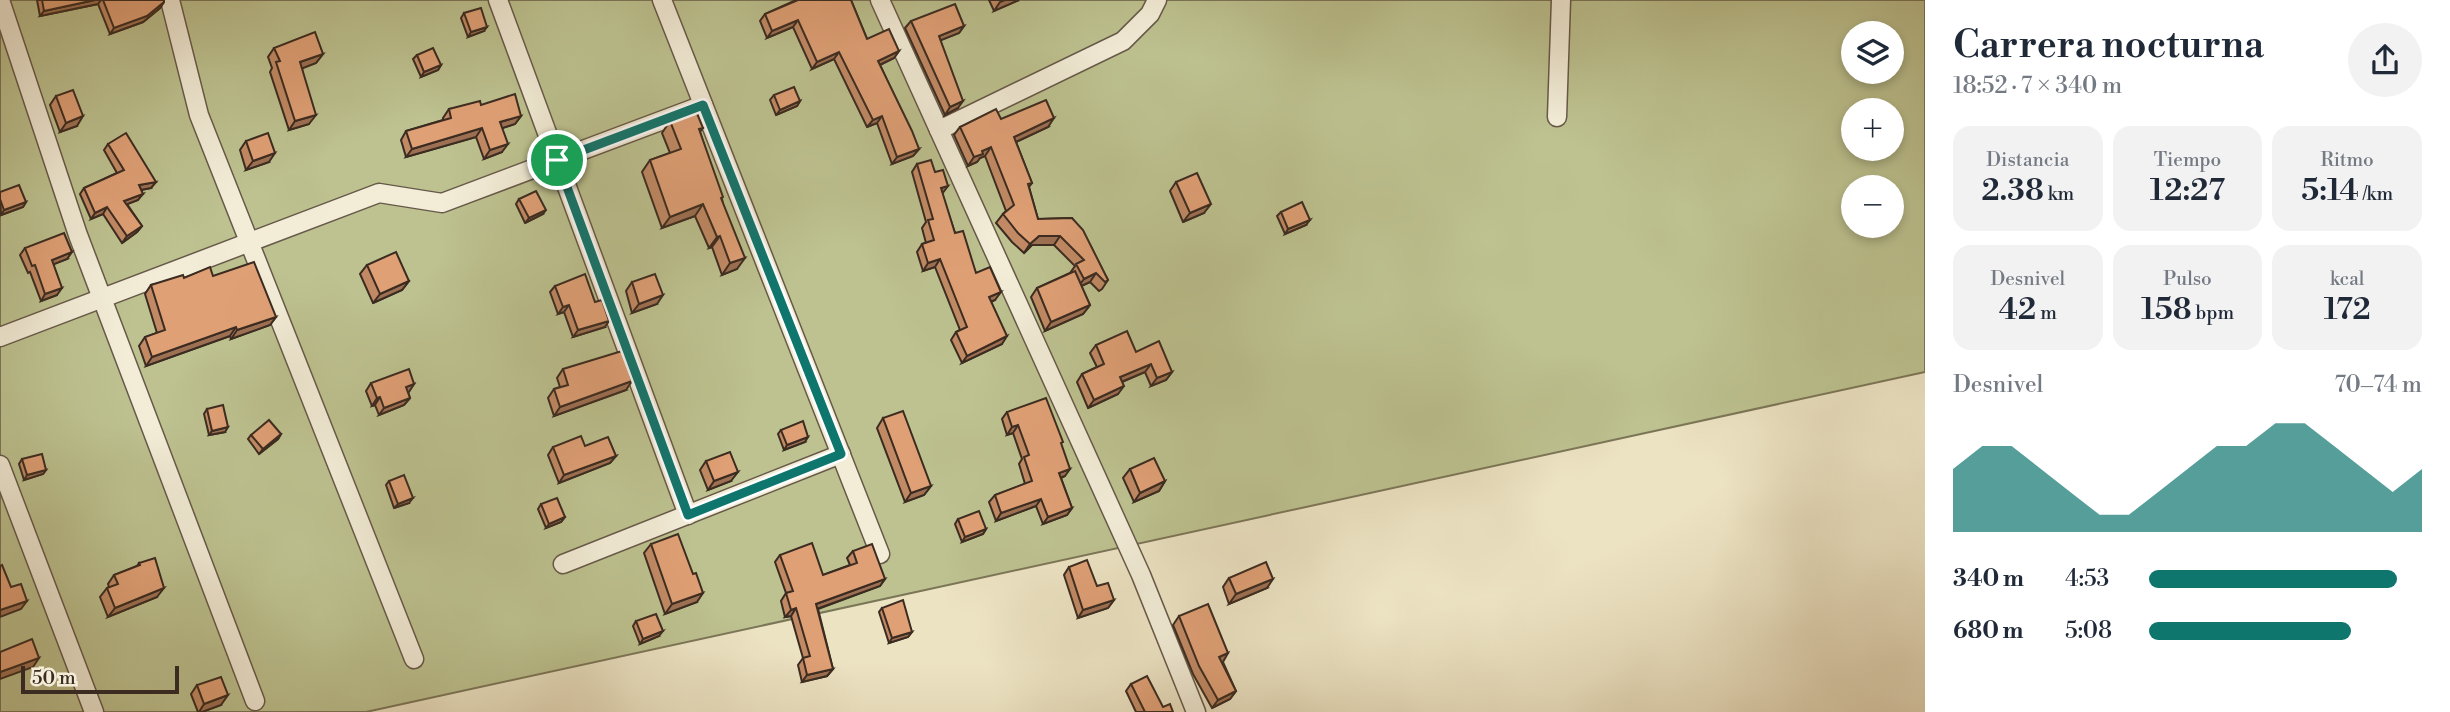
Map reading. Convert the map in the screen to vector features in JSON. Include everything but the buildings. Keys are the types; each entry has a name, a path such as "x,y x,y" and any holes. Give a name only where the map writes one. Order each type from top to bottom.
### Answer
{"street":[{"path":"0,0 78,235 255,701"},
{"path":"170,0 199,115 414,659"},
{"path":"498,0 688,515"},
{"path":"662,0 880,554"},
{"path":"880,0 1140,575 1196,712"},
{"path":"939,130 1123,41 1150,14 1157,0"},
{"path":"1557,117 1561,0"},
{"path":"0,337 379,193 442,203 703,105"},
{"path":"563,564 841,454"},
{"path":"0,465 94,712"}],"green space":[{"path":"0,0 1925,0 1925,372 366,712 0,712"}],"route":[{"path":"703,105 841,454 688,515 557,160 703,105"}]}
